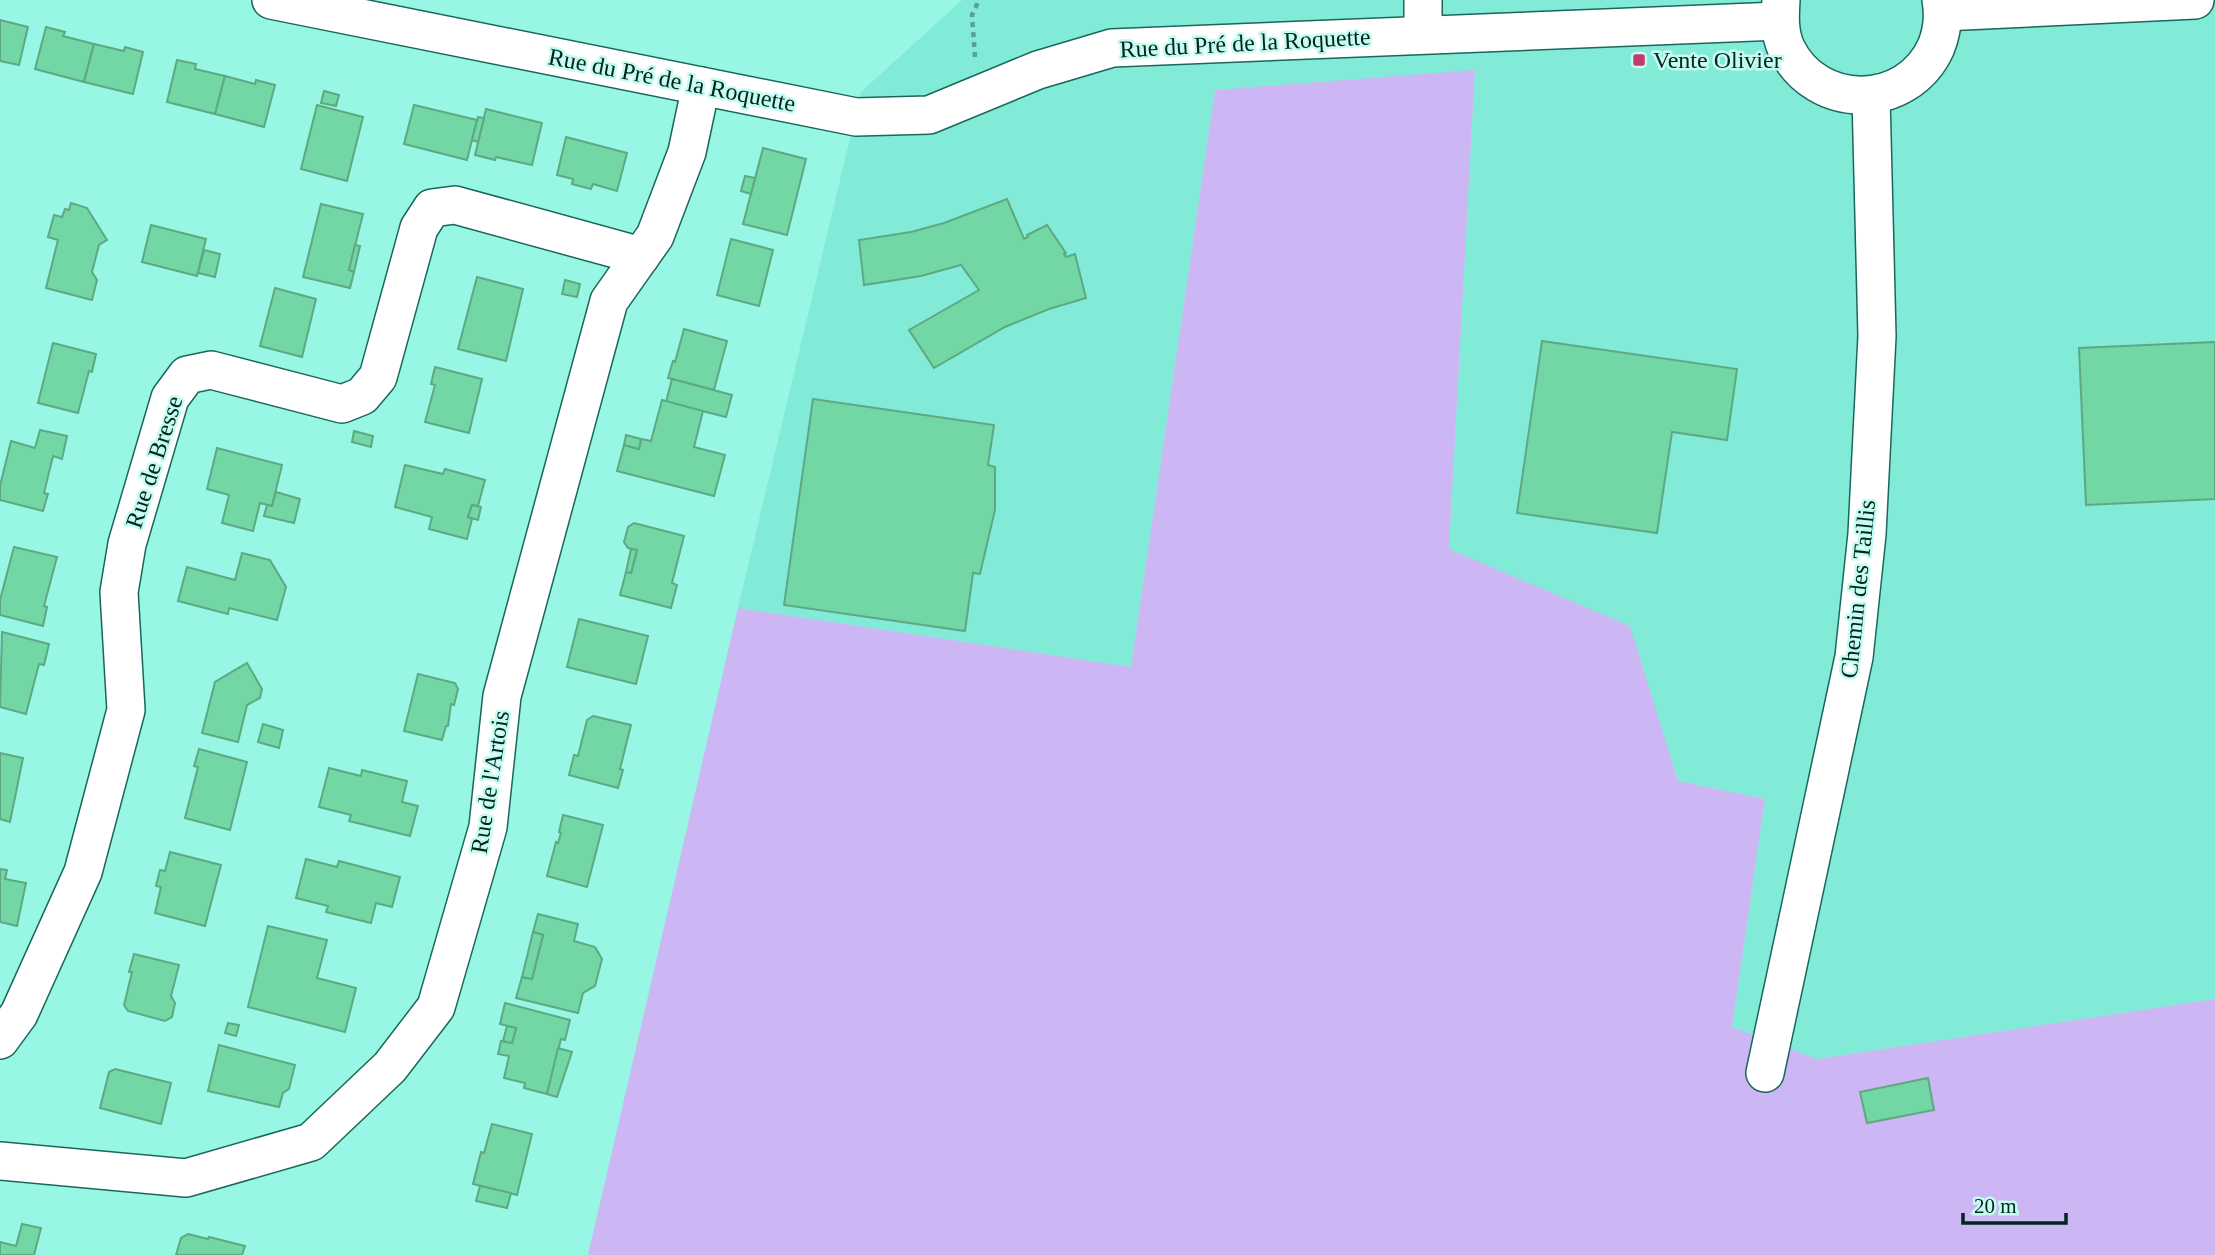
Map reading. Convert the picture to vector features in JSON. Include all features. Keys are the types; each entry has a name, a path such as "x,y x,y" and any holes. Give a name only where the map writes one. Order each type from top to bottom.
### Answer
{"street":[{"name":"Rue du Pré de la Roquette","path":"271,0 343,7 701,86 856,117 929,115 1038,70 1112,48 1423,17 1780,10"},
{"path":"1780,10 1786,47 1800,69 1820,85 1845,95 1871,96 1895,90 1915,76 1931,58 1941,36 1942,6 2194,0"},
{"name":"Rue de l'Artois","path":"0,1161 186,1178 311,1142 390,1067 436,1007 488,827 502,696 609,300 655,236 687,152 701,86"},
{"name":"Chemin des Taillis","path":"1765,1073 1854,657 1857,630 1867,534 1877,335 1871,96"},
{"name":"Rue de Bresse","path":"0,1040 19,1014 83,872 126,710 119,592 127,544 170,398 187,375 211,370 342,404 362,396 378,377 419,228 432,208 455,205 640,256"}],"path":[{"path":"978,95 972,15 979,0"}],"shaded area":[{"path":"962,0 2215,0 2215,999 1817,1059 1732,1027 1765,799 1678,781 1629,626 1449,549 1475,71 1215,90 1131,667 738,608 861,92"},
{"path":"1475,70 1449,549 1630,626 1678,781 1765,799 1732,1027 1817,1059 2215,999 2215,1255 588,1255 738,608 1131,667 1215,90"}],"building":[{"path":"0,20 28,27 19,65 0,61"},
{"path":"46,27 65,32 63,36 94,44 84,82 35,69"},
{"path":"94,44 143,52 133,94 84,82"},
{"path":"177,60 196,64 195,69 225,76 215,114 167,102"},
{"path":"225,76 255,84 256,80 275,85 264,127 215,114"},
{"path":"324,91 339,95 336,106 321,103"},
{"path":"317,105 363,117 347,181 301,169"},
{"path":"414,105 477,120 467,160 404,144"},
{"path":"486,109 542,123 532,165 475,155"},
{"path":"478,117 484,118 478,142 472,140"},
{"path":"566,137 627,153 617,191 593,184 591,189 572,184 573,179 557,175"},
{"path":"763,148 806,159 787,235 743,224"},
{"path":"745,176 755,178 751,194 741,191"},
{"path":"1007,199 1024,239 1047,225 1066,257 1075,254 1086,298 1049,309 1005,327 934,368 909,330 979,290 961,265 921,276 864,285 859,240 911,232 944,223"},
{"path":"71,203 87,208 107,240 99,245 92,272 97,280 92,300 46,288 58,240 48,237 54,215 62,217 65,209 69,210"},
{"path":"321,204 363,214 349,270 354,272 350,288 303,277"},
{"path":"151,225 206,239 197,276 142,262"},
{"path":"731,239 773,250 759,306 717,295"},
{"path":"355,245 360,246 354,272 349,270"},
{"path":"204,250 220,254 215,277 198,273"},
{"path":"477,277 523,289 506,361 458,349"},
{"path":"565,280 580,284 577,297 562,294"},
{"path":"275,288 316,299 302,357 260,346"},
{"path":"684,329 727,341 714,390 668,378"},
{"path":"1542,341 1737,369 1727,440 1672,432 1657,533 1517,513"},
{"path":"2215,342 2215,499 2086,505 2079,348"},
{"path":"53,343 96,354 78,413 38,403"},
{"path":"435,367 482,379 469,433 425,422 435,385 431,384"},
{"path":"672,379 732,395 726,417 666,402"},
{"path":"813,399 994,425 988,465 995,467 995,510 980,574 973,573 965,631 784,605"},
{"path":"662,400 703,411 694,447 725,455 714,496 617,471 624,445 639,449 641,439 651,441"},
{"path":"40,430 67,436 62,459 53,456 44,493 48,494 43,511 0,500 0,486 11,441 35,448"},
{"path":"354,431 373,436 371,447 352,442"},
{"path":"626,435 641,439 639,449 624,445"},
{"path":"217,448 282,465 272,506 260,503 253,531 222,523 229,495 207,489"},
{"path":"405,465 443,474 445,469 485,480 478,506 472,505 468,517 472,519 467,539 429,529 432,517 395,507"},
{"path":"276,492 300,499 294,523 264,516 267,505 272,506"},
{"path":"472,505 481,507 478,520 468,517"},
{"path":"634,523 684,536 672,583 677,585 671,608 620,595 626,572 631,573 637,550 628,548 624,542 628,527"},
{"path":"14,547 57,557 44,606 47,607 43,626 0,615 0,600"},
{"path":"631,549 637,550 631,573 626,572"},
{"path":"242,553 270,560 286,587 277,620 229,608 228,614 178,601 187,567 235,580"},
{"path":"579,619 648,636 636,684 567,667"},
{"path":"2,632 49,644 44,665 39,664 26,714 0,707"},
{"path":"247,663 262,689 260,698 247,705 238,742 202,733 215,682"},
{"path":"418,674 455,683 458,689 454,705 451,704 448,726 442,740 404,731"},
{"path":"593,716 631,725 618,788 569,775 574,755 578,756 587,720"},
{"path":"263,724 283,730 279,748 258,742"},
{"path":"199,749 247,762 230,830 185,818 198,767 194,766"},
{"path":"0,753 23,758 10,822 0,819"},
{"path":"329,768 361,776 362,770 407,781 402,802 418,806 410,836 349,821 351,815 319,807"},
{"path":"563,815 603,825 587,887 547,876 561,833"},
{"path":"170,852 221,865 205,926 155,913 161,887 156,886 160,870 165,871"},
{"path":"306,859 337,867 339,861 400,877 392,907 376,903 371,923 326,912 328,906 296,898"},
{"path":"0,869 7,870 5,879 26,883 17,926 0,922"},
{"path":"538,914 578,924 574,941 595,947 602,959 595,986 583,993 578,1013 516,998 522,977 532,979 543,935 533,932"},
{"path":"268,926 327,940 317,978 356,988 345,1032 248,1007"},
{"path":"533,932 543,935 532,979 522,977"},
{"path":"134,954 179,965 171,996 175,1003 172,1017 165,1021 128,1011 124,1005"},
{"path":"505,1003 570,1020 565,1040 561,1039 547,1094 524,1088 525,1083 504,1078 509,1056 498,1054 501,1041 512,1043 516,1028 500,1024"},
{"path":"228,1023 239,1025 236,1036 225,1033"},
{"path":"507,1026 516,1028 512,1043 503,1041"},
{"path":"219,1045 295,1065 289,1089 283,1093 279,1107 208,1091"},
{"path":"558,1048 572,1052 557,1097 547,1094"},
{"path":"115,1069 171,1083 161,1124 100,1108 109,1072"},
{"path":"1928,1078 1934,1110 1867,1123 1860,1092"},
{"path":"492,1124 532,1134 517,1195 473,1184"},
{"path":"480,1186 511,1193 507,1208 476,1201"},
{"path":"22,1224 41,1228 34,1255 0,1255 0,1242 16,1246"},
{"path":"188,1234 245,1246 242,1255 176,1255 181,1238"}],"place":[{"name":"Vente Olivier","path":"1639,60"}]}
